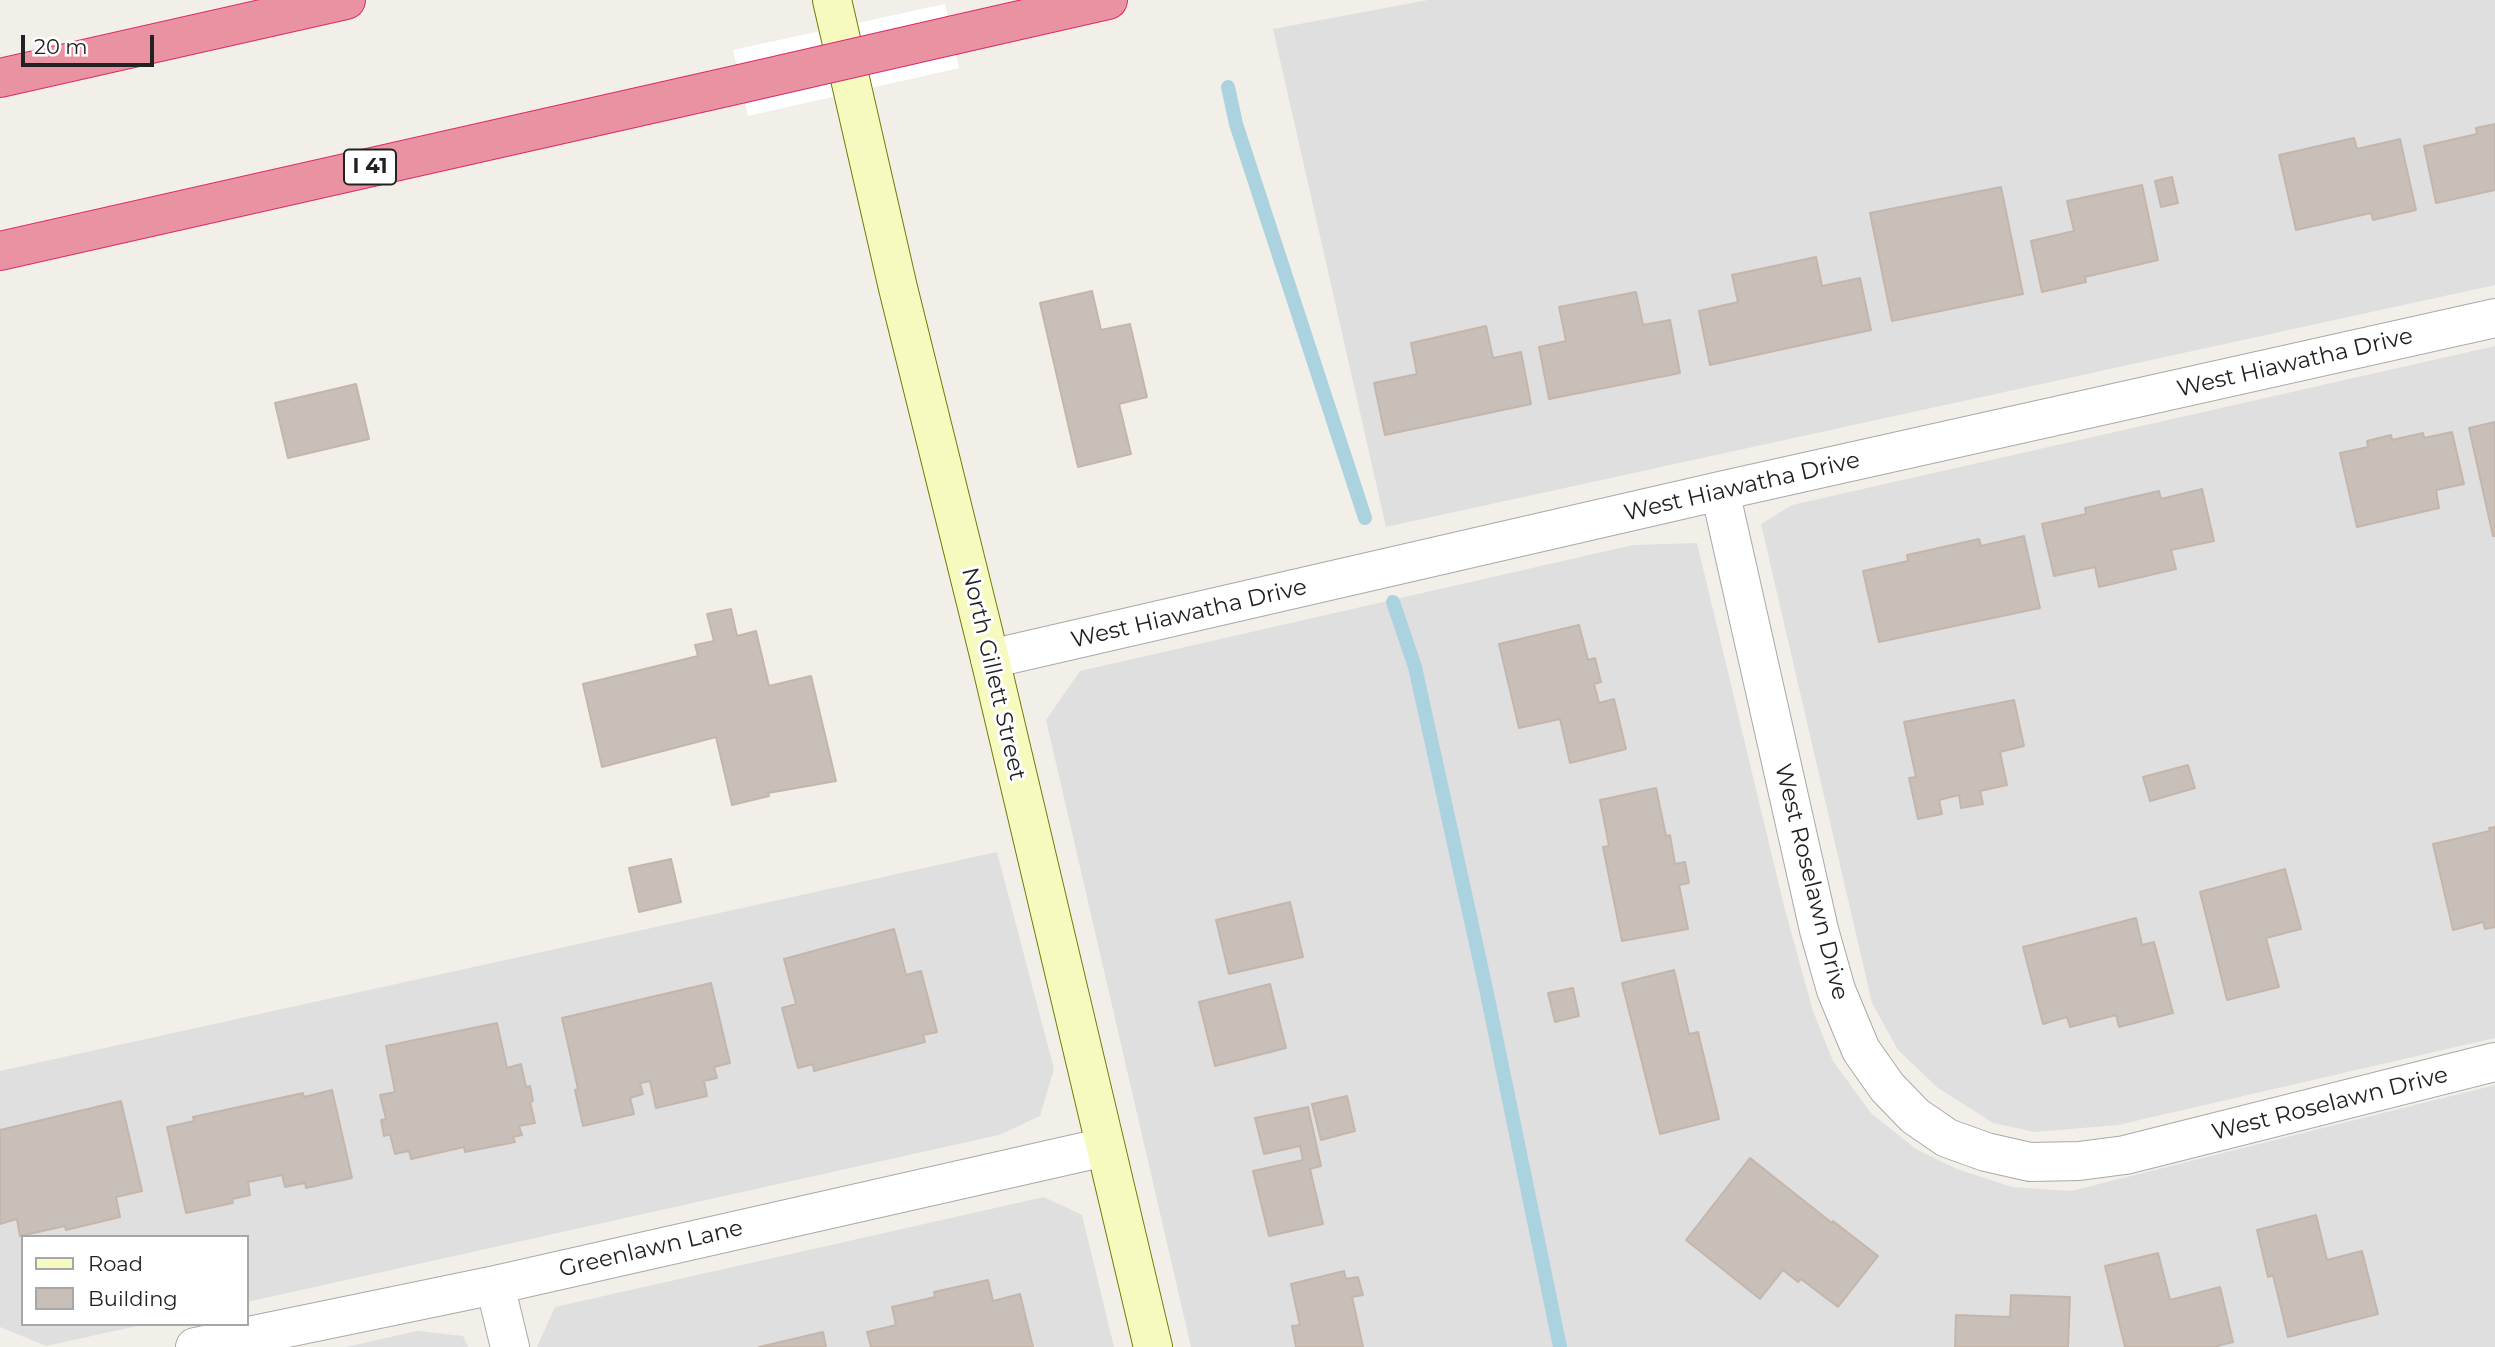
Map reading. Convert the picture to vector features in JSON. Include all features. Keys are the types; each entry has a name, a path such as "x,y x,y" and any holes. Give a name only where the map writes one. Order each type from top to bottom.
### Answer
{"highway":[{"path":"0,78 346,0"},
{"name":"I 41","path":"0,251 1108,0"}],"street":[{"name":"North Gillett Street","path":"832,0 898,288 990,659 1153,1347"},
{"name":"West Hiawatha Drive","path":"990,659 1720,491 2495,318"},
{"name":"West Roselawn Drive","path":"1720,491 1816,917 1836,990 1861,1050 1887,1087 1915,1116 1947,1138 1986,1152 2030,1162 2079,1161 2125,1155 2495,1062"},
{"name":"Greenlawn Lane","path":"195,1347 495,1284 1105,1147"},
{"path":"495,1284 510,1347"}],"shaded area":[{"path":"1428,0 2495,0 2495,285 1386,527 1273,29"},
{"path":"2495,346 2495,1038 2118,1125 2035,1132 1993,1123 1938,1088 1898,1050 1872,1003 1761,524 1792,505"},
{"path":"1697,543 1784,906 1813,1011 1833,1061 1871,1113 1916,1149 1957,1169 2012,1187 2071,1191 2495,1085 2495,1347 1191,1347 1046,720 1080,671 1633,545"},
{"path":"997,852 1054,1069 1040,1116 999,1135 248,1302 248,1235 21,1235 21,1326 137,1326 46,1346 0,1327 0,1071"},
{"path":"1044,1197 1082,1215 1114,1347 537,1347 555,1307"},
{"path":"417,1331 463,1336 468,1347 346,1347"}],"pier":[{"path":"945,4 959,68 748,116 733,50"}],"building":[{"path":"2495,124 2495,190 2436,203 2424,146 2477,134 2476,128"},
{"path":"2354,138 2357,149 2400,139 2416,210 2373,220 2371,213 2296,230 2279,155"},
{"path":"2172,177 2178,203 2161,207 2155,181"},
{"path":"2142,185 2158,260 2085,277 2086,282 2042,292 2031,241 2074,231 2067,201"},
{"path":"2001,187 2023,294 1892,321 1870,213"},
{"path":"1816,257 1822,286 1860,278 1871,330 1710,365 1699,311 1738,302 1732,275"},
{"path":"1092,291 1101,330 1130,324 1147,397 1119,404 1131,454 1078,467 1040,303"},
{"path":"1636,292 1643,325 1670,320 1680,373 1549,399 1539,347 1566,341 1559,307"},
{"path":"1486,326 1493,358 1521,352 1531,404 1385,435 1374,383 1417,374 1411,343"},
{"path":"356,384 369,439 288,458 275,403"},
{"path":"2495,422 2495,536 2493,536 2469,428"},
{"path":"2452,432 2464,484 2436,490 2439,508 2357,527 2340,453 2368,447 2367,441 2391,435 2392,440 2423,433 2424,438"},
{"path":"2202,489 2214,541 2171,550 2176,569 2099,587 2095,567 2054,576 2042,524 2086,514 2085,508 2159,491 2161,499"},
{"path":"2024,536 2040,608 1879,642 1863,571 1908,561 1907,555 1979,539 1981,546"},
{"path":"731,609 737,636 756,631 769,686 811,676 836,781 768,793 769,796 732,805 716,737 602,767 583,684 698,656 695,645 714,641 707,614"},
{"path":"1579,625 1588,660 1595,658 1601,682 1594,684 1599,703 1614,699 1626,749 1570,763 1560,719 1519,728 1499,644"},
{"path":"2014,700 2024,746 2000,752 2007,785 1980,791 1983,804 1961,808 1959,795 1939,800 1942,814 1918,819 1909,778 1916,777 1904,722"},
{"path":"2188,765 2195,788 2150,801 2143,777"},
{"path":"1656,788 1666,836 1670,835 1675,864 1685,862 1689,883 1679,885 1688,929 1622,941 1603,847 1609,846 1600,800"},
{"path":"2495,827 2495,927 2485,929 2483,922 2453,930 2433,844 2490,831 2489,828"},
{"path":"671,859 681,902 639,912 629,868"},
{"path":"2285,869 2301,929 2266,938 2279,987 2227,1000 2200,892"},
{"path":"1290,902 1303,957 1229,974 1216,920"},
{"path":"2136,918 2142,945 2154,942 2173,1013 2119,1027 2116,1015 2070,1027 2067,1017 2043,1024 2023,947"},
{"path":"894,929 906,975 921,971 937,1032 923,1035 925,1042 814,1071 813,1064 798,1068 782,1008 796,1004 784,959"},
{"path":"1674,970 1689,1034 1698,1032 1719,1119 1660,1134 1622,983"},
{"path":"711,983 730,1063 714,1067 717,1078 704,1081 707,1096 656,1108 650,1081 640,1083 643,1094 630,1098 634,1114 583,1126 575,1090 578,1089 562,1018"},
{"path":"1270,984 1286,1048 1215,1066 1199,1002"},
{"path":"1573,988 1579,1016 1555,1022 1548,993"},
{"path":"497,1023 507,1068 521,1064 526,1087 530,1086 533,1101 530,1102 535,1123 519,1126 522,1135 513,1137 515,1142 465,1152 464,1147 411,1159 409,1151 395,1154 390,1134 384,1136 381,1120 386,1119 380,1095 395,1092 386,1046"},
{"path":"332,1090 352,1178 306,1188 305,1183 285,1187 282,1175 248,1182 250,1195 232,1199 233,1203 186,1213 167,1127 194,1121 193,1117 303,1093 304,1097"},
{"path":"1347,1096 1355,1131 1321,1140 1312,1104"},
{"path":"121,1101 142,1191 116,1197 120,1217 66,1230 65,1226 20,1236 17,1219 0,1224 0,1130"},
{"path":"1308,1107 1321,1166 1310,1169 1323,1224 1269,1236 1253,1171 1303,1160 1300,1146 1264,1154 1255,1118"},
{"path":"1750,1158 1878,1256 1838,1307 1801,1279 1798,1282 1783,1270 1760,1299 1686,1240"},
{"path":"2316,1215 2327,1260 2362,1251 2378,1314 2288,1337 2273,1275 2268,1277 2257,1230"},
{"path":"2158,1253 2170,1300 2220,1287 2233,1342 2213,1347 2125,1347 2105,1266"},
{"path":"1344,1271 1346,1279 1358,1277 1363,1295 1352,1297 1363,1347 1296,1347 1292,1326 1300,1325 1291,1284"},
{"path":"988,1280 993,1301 1020,1294 1033,1347 871,1347 867,1332 896,1325 892,1307 935,1297 934,1292"},
{"path":"2011,1295 2070,1297 2068,1347 1955,1347 1956,1315 2010,1317"},
{"path":"823,1332 826,1347 759,1347"}],"waterway":[{"path":"1228,87 1236,124 1365,518"},
{"path":"1393,602 1415,667 1485,984 1560,1347"}]}
